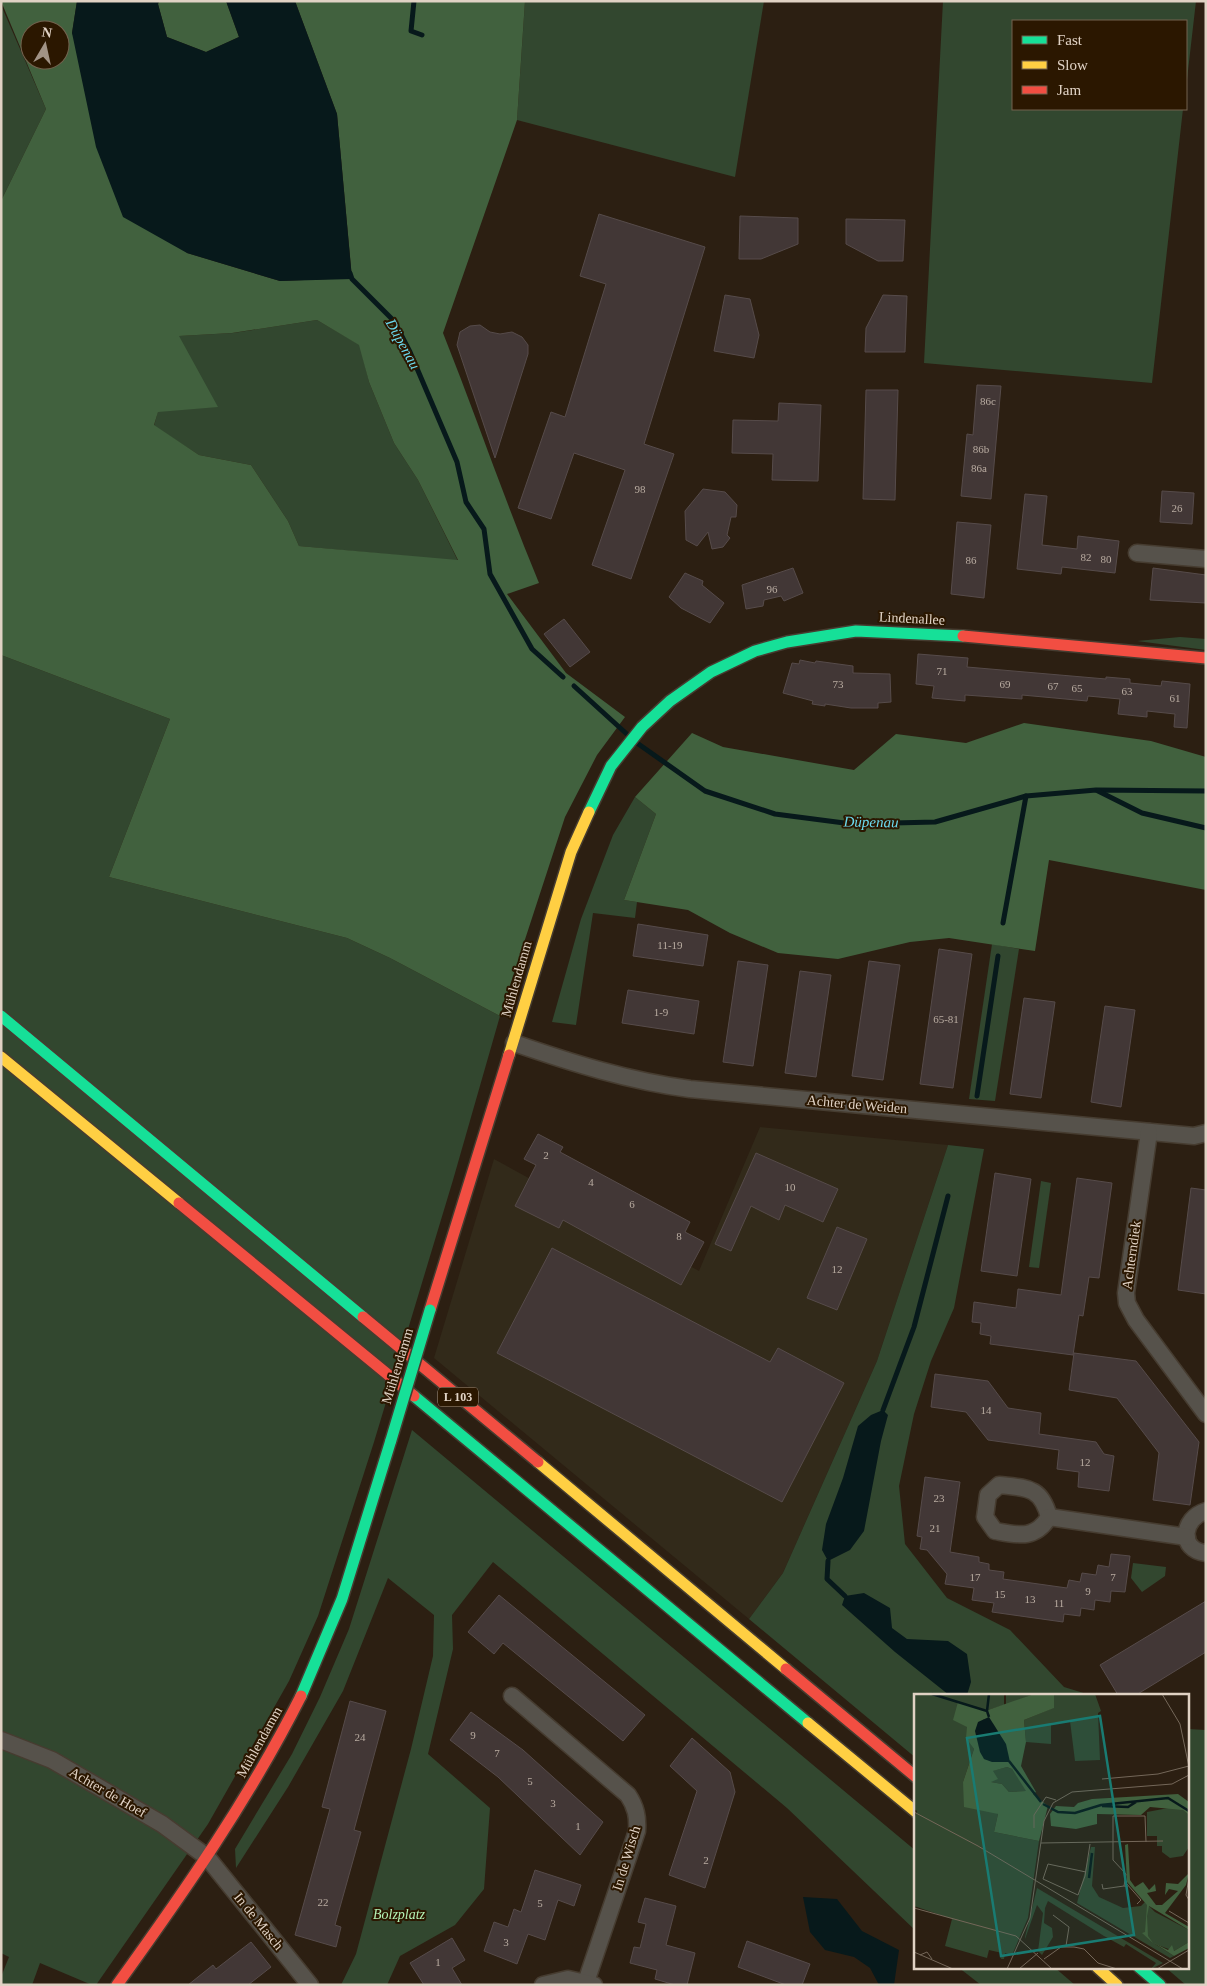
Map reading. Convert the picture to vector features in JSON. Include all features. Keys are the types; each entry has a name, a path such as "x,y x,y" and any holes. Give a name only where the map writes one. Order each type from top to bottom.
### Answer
{"main road":[{"name":"Lindenallee","path":"642,728 670,701 700,679 755,651 787,642 856,631 928,633 1206,658"},
{"name":"Mühlendamm","path":"117,1985 207,1857 276,1744 305,1689 336,1613 391,1440 571,852 611,766 642,728"},
{"name":"L 103","path":"1,1016 914,1775"},
{"name":"L 103","path":"1,1057 382,1369 914,1810"},
{"path":"1098,1968 1117,1985"},
{"path":"1140,1968 1160,1985"}],"street":[{"path":"1137,553 1206,559"},
{"name":"Achter de Weiden","path":"514,1043 602,1072 644,1082 684,1088 1194,1136 1206,1133"},
{"name":"Achterndiek","path":"1149,1132 1126,1293 1127,1304 1136,1320 1206,1414"},
{"path":"1206,1511 1195,1514 1190,1522 1186,1537 1189,1547 1196,1552 1206,1553"},
{"path":"1049,1516 1186,1537"},
{"name":"In de Wisch","path":"512,1696 628,1795 638,1817 637,1831 590,1984"},
{"name":"Achter de Hoef","path":"1,1740 52,1760 162,1824 207,1857"},
{"name":"In de Masch","path":"207,1857 310,1985"},
{"path":"543,1985 568,1979 590,1984"}],"shaded area":[{"path":"77,1 159,1 158,4 167,37 206,52 239,37 226,1 295,1 337,114 352,279 280,281 187,253 123,217 96,147 72,33"},
{"path":"760,1127 948,1145 877,1361 783,1573 749,1619 434,1358 494,1159 699,1271"},
{"path":"883,1410 888,1415 881,1441 864,1531 850,1550 828,1561 822,1550 826,1524 843,1478 858,1426 871,1415"},
{"path":"864,1593 890,1608 892,1628 907,1639 948,1641 967,1654 971,1682 967,1694 948,1694 895,1652 842,1605 845,1596"},
{"path":"803,1897 837,1899 862,1931 899,1950 894,1985 879,1985 870,1968 854,1957 825,1950 810,1932"}],"green space":[{"path":"1,1 77,1 72,33 187,253 280,281 352,278 337,114 295,1 525,1 517,120 443,333 539,583 507,594 566,673 625,717 597,755 565,817 500,1016 390,958 347,938 109,877 170,719 1,655 1,201 46,109 30,70 70,70 70,20 20,20 20,47","holes":["317,320 359,345 369,382 394,443 418,480 458,560 299,546 288,521 251,465 199,455 154,425 158,412 218,407 179,336 232,333"]},
{"path":"159,1 226,1 239,37 206,52 167,37 158,4"},
{"path":"525,1 764,1 735,177 517,120"},
{"path":"943,1 1196,1 1187,79 1187,20 1012,20 1012,110 1183,110 1152,383 924,363"},
{"path":"1,5 20,49 20,70 29,70 46,109 1,201"},
{"path":"317,320 360,345 369,382 394,443 418,480 458,561 299,546 288,521 251,465 199,455 154,426 178,336 233,333"},
{"path":"1180,637 1206,639 1206,650 1137,641"},
{"path":"1,655 170,719 109,877 347,938 390,958 500,1016 374,1442 318,1616 289,1681 208,1824 96,1985 40,1963 32,1985 1,1985 1,1977 9,1957 1,1953"},
{"path":"1024,723 1151,741 1206,757 1206,890 1049,860 1035,951 949,938 910,942 838,959 778,953 730,933 688,910 624,900 656,814 635,797 692,733 723,747 854,770 896,734 966,743"},
{"path":"635,797 656,814 624,900 637,902 635,918 593,913 576,1025 552,1022 581,919 613,835"},
{"path":"992,944 1019,949 995,1101 969,1099"},
{"path":"948,1145 984,1149 954,1308 931,1361 914,1414 899,1486 905,1544 947,1598 1010,1630 1064,1687 1087,1694 914,1694 914,1756 749,1619 783,1573 877,1361"},
{"path":"1041,1181 1051,1183 1039,1268 1029,1267"},
{"name":"Bolzplatz","path":"412,1430 914,1849 914,1929 787,1808 493,1562 452,1615 453,1649 428,1754 490,1808 484,1889 455,1925 400,1956 387,1985 341,1985 356,1954 411,1749 433,1656 434,1615 388,1578 343,1691 288,1787 236,1868 235,1849 292,1754 320,1697 349,1629"},
{"path":"1133,1563 1166,1567 1165,1576 1142,1592 1131,1578"},
{"path":"1190,1729 1206,1730 1206,1985 1186,1985 1166,1968 1190,1968"},
{"path":"959,1968 1055,1968 1075,1985 981,1985"}],"building":[{"path":"599,214 705,247 644,444 674,454 631,579 592,565 625,470 574,453 551,519 518,508 551,412 565,417 606,284 580,276"},
{"path":"740,216 798,218 798,244 761,259 739,259"},
{"path":"846,219 905,220 903,261 878,261 846,244"},
{"path":"725,295 750,299 759,335 754,358 714,351"},
{"path":"883,295 907,296 905,352 865,352 866,328"},
{"path":"480,325 490,332 500,334 512,332 522,337 528,345 528,354 495,458 457,345 460,332 470,326"},
{"path":"977,385 1001,386 991,499 961,496 967,434 973,435"},
{"path":"866,390 898,390 895,500 863,499"},
{"path":"779,403 821,405 818,481 772,480 773,454 732,453 733,420 778,421"},
{"path":"703,489 725,492 737,505 736,517 731,517 727,535 730,538 723,547 712,549 708,532 697,546 686,540 685,511"},
{"path":"1162,491 1194,493 1192,524 1160,522"},
{"path":"1025,494 1047,496 1042,545 1077,549 1078,536 1119,541 1115,573 1062,567 1061,574 1017,569"},
{"path":"957,522 991,525 984,598 951,594"},
{"path":"793,568 803,593 784,601 781,596 764,600 763,606 746,609 742,585"},
{"path":"1153,568 1206,575 1206,603 1150,600"},
{"path":"685,573 703,581 702,585 724,603 710,623 681,608 669,597"},
{"path":"564,619 590,652 570,667 544,634"},
{"path":"918,654 968,658 967,667 1106,679 1106,677 1130,679 1130,683 1161,686 1162,681 1190,684 1187,728 1174,727 1175,714 1147,711 1147,717 1118,714 1120,699 1088,696 1087,701 1022,695 1022,699 965,695 965,701 932,698 934,686 916,684"},
{"path":"800,660 853,666 853,673 890,674 891,702 878,703 878,708 851,708 825,704 825,706 812,704 813,701 783,693 792,663 799,664"},
{"path":"638,924 708,935 703,966 633,956"},
{"path":"939,949 972,954 953,1088 920,1084"},
{"path":"738,961 768,965 753,1066 723,1062"},
{"path":"869,961 900,965 883,1080 852,1076"},
{"path":"800,971 831,975 816,1077 785,1073"},
{"path":"628,990 699,1001 694,1034 622,1023"},
{"path":"1024,998 1055,1002 1041,1098 1010,1094"},
{"path":"1105,1006 1135,1010 1121,1107 1091,1102"},
{"path":"538,1134 563,1147 560,1152 690,1222 685,1232 704,1242 681,1285 563,1220 559,1228 515,1206 536,1165 524,1159"},
{"path":"756,1153 838,1189 823,1222 785,1205 779,1220 751,1206 731,1251 715,1244"},
{"path":"995,1173 1031,1179 1017,1276 981,1271"},
{"path":"1077,1178 1112,1183 1099,1278 1089,1277 1083,1316 1079,1315 1073,1355 990,1344 991,1336 980,1334 981,1323 972,1322 974,1302 1016,1308 1018,1289 1061,1295"},
{"path":"1191,1188 1206,1190 1206,1294 1178,1290"},
{"path":"837,1227 867,1239 837,1310 807,1298"},
{"path":"552,1248 770,1362 778,1348 844,1383 782,1502 497,1353"},
{"path":"1074,1353 1136,1361 1199,1442 1190,1505 1153,1500 1159,1453 1117,1398 1069,1390"},
{"path":"935,1374 988,1381 1008,1408 1041,1413 1039,1434 1096,1442 1104,1454 1114,1456 1109,1491 1078,1487 1079,1472 1057,1469 1059,1450 988,1440 966,1412 931,1407"},
{"path":"925,1477 960,1482 950,1552 979,1557 979,1562 989,1564 989,1570 1004,1572 1003,1579 1067,1588 1069,1580 1080,1582 1082,1573 1096,1575 1098,1565 1109,1567 1111,1554 1130,1556 1125,1592 1111,1591 1110,1602 1095,1600 1094,1610 1081,1608 1080,1616 1064,1614 1063,1622 992,1612 994,1603 972,1600 974,1588 945,1584 947,1574 927,1550 920,1549 922,1537 917,1536"},
{"path":"499,1595 645,1715 623,1741 503,1643 494,1654 468,1632"},
{"path":"1206,1601 1206,1652 1138,1694 1117,1694 1100,1665"},
{"path":"350,1701 386,1711 354,1830 361,1832 335,1925 341,1927 336,1947 295,1935 330,1809 322,1807"},
{"path":"471,1712 523,1750 603,1822 580,1855 498,1777 450,1740"},
{"path":"692,1738 730,1772 735,1792 705,1888 669,1875 697,1791 670,1766"},
{"path":"535,1870 581,1885 574,1906 558,1900 545,1940 528,1934 517,1964 484,1951 494,1922 508,1927 514,1909 521,1912"},
{"path":"645,1898 676,1906 666,1945 695,1953 687,1985 675,1985 655,1979 657,1970 630,1963 634,1947 640,1948 646,1924 638,1922"},
{"path":"452,1938 465,1960 452,1968 462,1985 424,1985 410,1963"},
{"path":"747,1941 810,1964 802,1985 786,1985 738,1967"},
{"path":"251,1942 271,1967 248,1985 188,1985 213,1965 216,1969"}],"waterway":[{"path":"414,1 411,31 422,35"},
{"name":"Düpenau","path":"350,273 352,279 394,321 410,352 457,462 466,502 484,529 490,574 532,649 563,677"},
{"name":"Düpenau","path":"574,686 629,736"},
{"name":"Düpenau","path":"637,743 705,791 775,814 852,824 935,822 1026,796 1096,790 1206,791"},
{"path":"1098,791 1142,813 1206,828"},
{"path":"1003,923 1026,796"},
{"path":"977,1096 998,956"},
{"path":"883,1410 914,1327 948,1196"},
{"path":"828,1561 827,1579 845,1596"}],"traffic: fast":[{"path":"589,812 611,766 642,727 670,701 711,672 755,651 787,642 856,631 963,636"},
{"path":"1,1016 363,1317"},
{"path":"391,1440 430,1310"},
{"path":"414,1396 808,1723"},
{"path":"301,1696 342,1599 391,1440"},
{"path":"1140,1968 1160,1985"}],"traffic: slow":[{"path":"509,1055 571,852 589,812"},
{"path":"1,1057 179,1203"},
{"path":"538,1462 786,1669"},
{"path":"808,1723 914,1810"},
{"path":"1098,1968 1117,1985"}],"traffic: jam":[{"path":"963,636 1206,658"},
{"path":"430,1310 509,1055"},
{"path":"179,1203 414,1396"},
{"path":"363,1317 538,1462"},
{"path":"786,1669 914,1775"},
{"path":"117,1985 191,1880 238,1808 260,1772 301,1696"}]}
